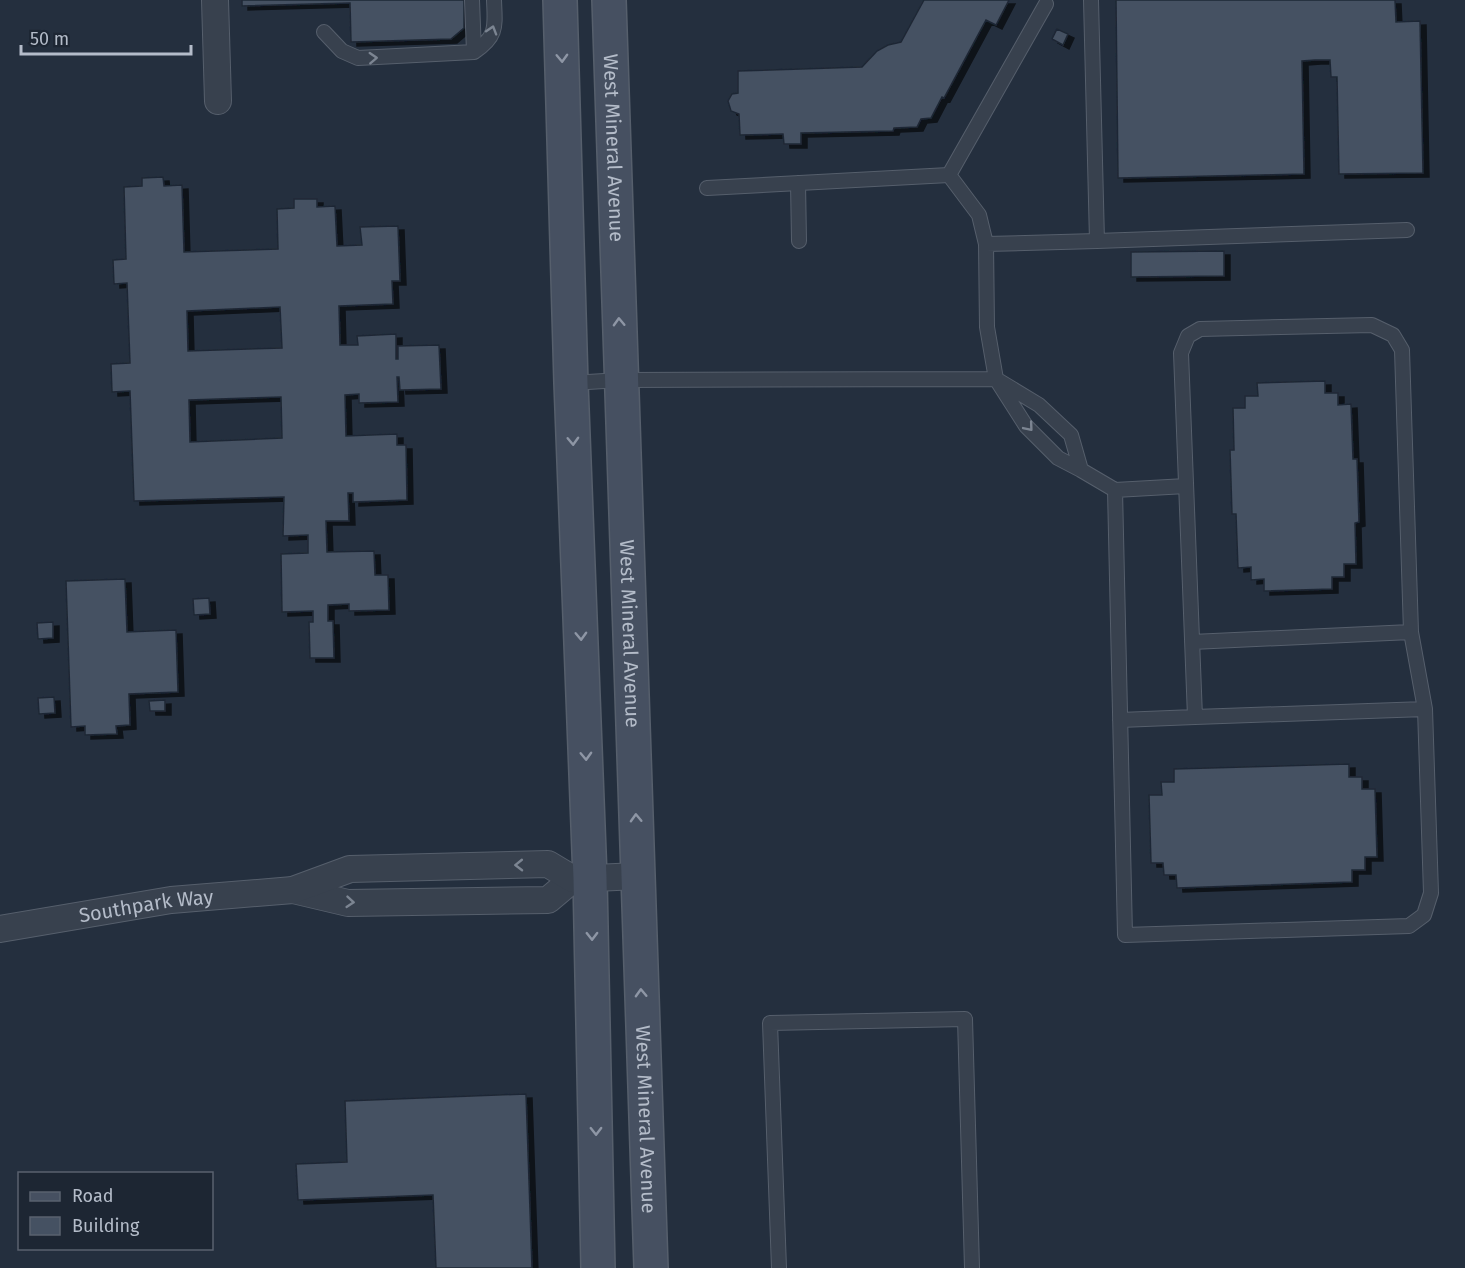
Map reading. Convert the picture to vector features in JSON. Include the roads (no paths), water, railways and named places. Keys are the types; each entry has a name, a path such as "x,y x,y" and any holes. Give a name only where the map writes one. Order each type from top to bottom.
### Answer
{"main road":[{"path":"560,0 582,878 598,1268"},
{"name":"West Mineral Avenue","path":"609,0 651,1268"}],"street":[{"path":"215,0 218,101"},
{"name":"Southpark Way","path":"0,929 171,900 293,890 350,869 548,864 582,878"},
{"path":"582,878 638,876"},
{"name":"Southpark Way","path":"293,890 348,903 548,900 582,878"}],"lane":[{"path":"472,0 474,52"},
{"path":"324,32 342,51 357,58 474,52 487,44 495,28 494,0"},
{"path":"1091,0 1097,241"},
{"path":"949,176 1046,4"},
{"path":"707,188 949,176"},
{"path":"949,176 979,215 986,244 987,327 996,379 1026,426 1058,458 1115,490 1186,486"},
{"path":"798,183 799,241"},
{"path":"986,244 1407,230"},
{"path":"1115,490 1125,935 1409,926 1424,915 1431,893 1425,710 1411,632 1402,350 1393,335 1372,325 1200,329 1188,336 1181,353 1195,717"},
{"path":"571,383 621,380 996,379 1039,405 1071,435 1081,470"},
{"path":"1192,642 1411,632"},
{"path":"1120,720 1425,710"},
{"path":"779,1268 770,1023 965,1019 972,1268"}]}
